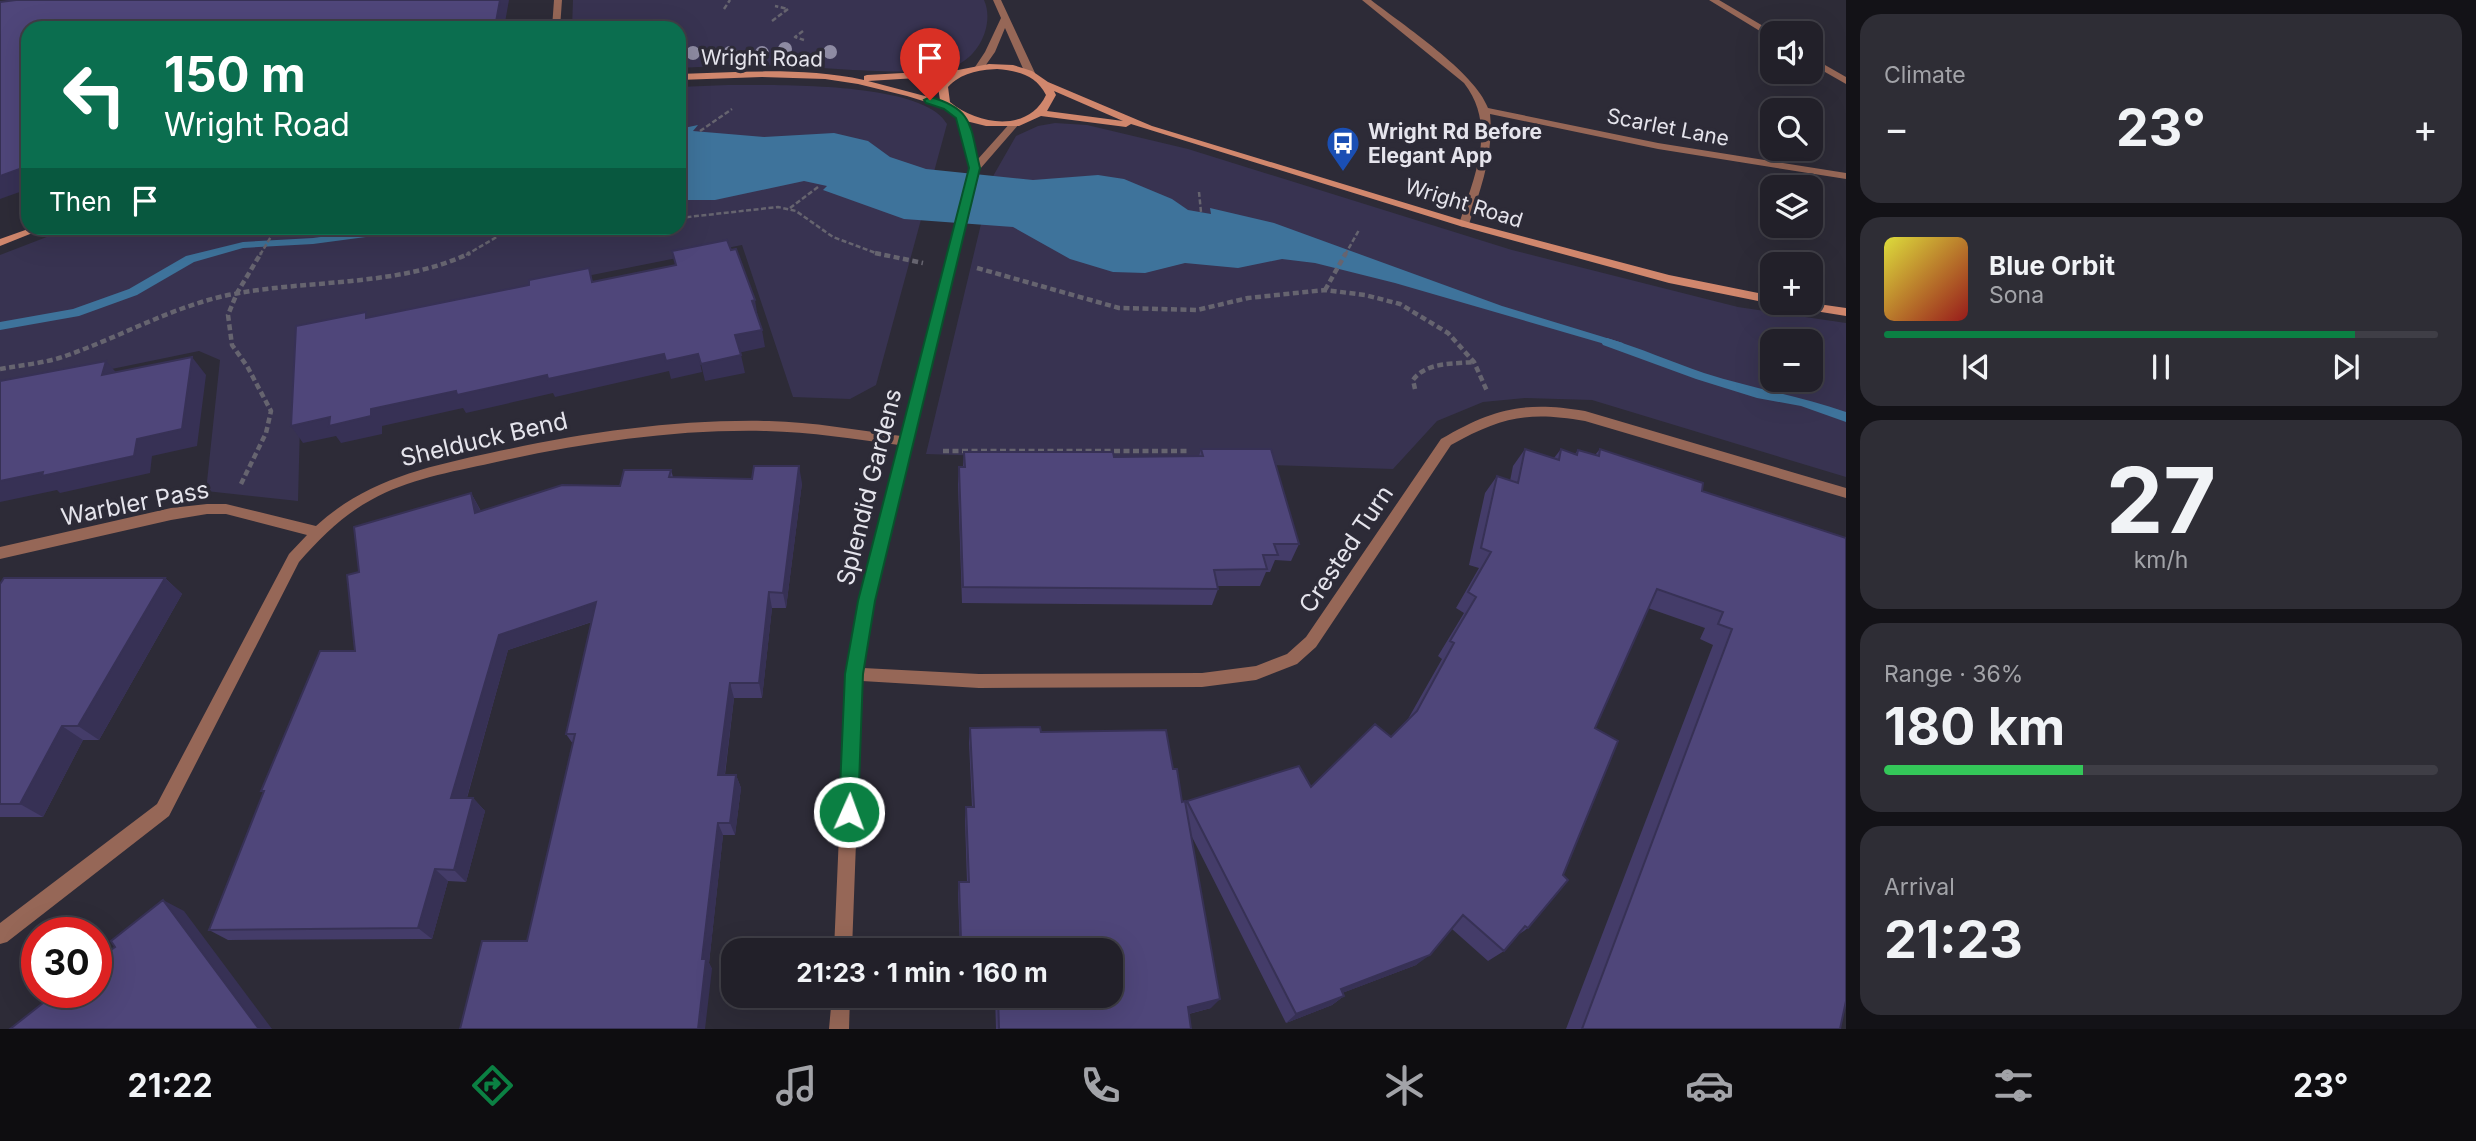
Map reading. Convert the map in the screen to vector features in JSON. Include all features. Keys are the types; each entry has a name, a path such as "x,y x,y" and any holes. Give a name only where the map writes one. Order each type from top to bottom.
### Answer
{"street":[{"path":"556,21 558,0"},
{"path":"997,0 1030,73"},
{"path":"1366,0 1476,89 1485,110 1488,128 1486,145 1464,224"},
{"path":"1713,0 1760,28"},
{"path":"980,67 1005,19"},
{"name":"Wright Road","path":"686,77 751,75 844,79 960,72 997,66 1030,73 1047,85 1149,128 1464,224 1643,272 1760,297"},
{"path":"1823,67 1846,81"},
{"path":"948,106 942,95 943,87 960,72"},
{"name":"Wright Road","path":"844,79 912,94 948,106 961,116"},
{"path":"961,116 996,124 1015,122 1040,113 1049,104 1051,95 1047,85"},
{"name":"Scarlet Lane","path":"1485,110 1658,146 1846,176"},
{"name":"Wright Road","path":"1040,113 1149,128"},
{"name":"Splendid Gardens","path":"961,116 975,168"},
{"name":"Splendid Gardens","path":"843,938 854,674 866,601 904,441 975,168 1015,122"},
{"path":"0,243 21,235"},
{"path":"1823,308 1846,312"},
{"name":"Crested Turn","path":"854,674 979,681 1202,680 1256,673 1292,659 1311,642 1446,442 1470,428 1497,418 1546,410 1585,416 1846,494"},
{"name":"Shelduck Bend","path":"0,935 163,810 294,558 319,532 367,496 416,475 591,437 651,430 767,426 904,441"},
{"name":"Warbler Pass","path":"0,553 171,514 207,509 226,509 319,532"},
{"path":"839,1029 840,1008"}],"path":[{"path":"724,9 730,0"},
{"path":"772,22 788,9 775,6"},
{"path":"803,31 795,37 804,40"},
{"path":"700,131 732,109"},
{"path":"790,208 818,187"},
{"path":"1199,192 1201,212"},
{"path":"686,218 707,218 766,208 790,208 802,214 820,230 853,247 884,256 981,269 1119,307 1196,310 1248,298 1325,290 1366,295 1400,304 1429,319 1448,333 1474,362 1497,418"},
{"path":"1325,290 1359,230"},
{"path":"239,487 266,433 271,411 247,366 232,345 228,315 236,293 272,235"},
{"path":"0,369 66,356 162,316 236,293 363,280 418,270 472,253 501,235"},
{"path":"1415,390 1413,380 1426,368 1474,362"},
{"path":"943,451 1188,451"}],"shaded area":[{"path":"573,0 984,0 987,9 984,36 967,59 959,64 925,71 774,66 686,68 686,21 572,21"},
{"path":"778,85 846,88 909,100 933,110 947,124 876,385 850,399 793,397 742,245 322,329 302,346 298,501 206,491 220,360 199,351 0,392 0,255 52,235 686,235 686,87"},
{"path":"1055,123 1087,125 1188,149 1512,250 1760,310 1760,315 1792,315 1846,323 1846,477 1592,400 1525,398 1483,402 1437,421 1393,469 926,454 992,178 1016,136 1038,126"}],"water":[{"path":"698,125 693,131 764,137 834,133 868,141 890,157 926,169 1033,180 1098,175 1124,179 1172,199 1188,210 1211,214 1210,208 1274,223 1502,306 1623,343 1625,348 1315,263 1282,259 1238,268 1185,263 1145,273 1113,272 1070,259 1013,227 904,219 823,190 827,186 804,181 715,200 686,200 686,128"}],"building":[{"path":"500,0 496,21 21,21 21,168 0,176 0,2"},
{"path":"727,240 731,250 736,249 755,300 752,301 762,330 735,335 741,355 701,364 698,354 666,361 664,354 548,379 547,375 457,395 456,391 371,409 371,416 329,426 330,417 291,426 296,326 366,312 366,318 529,285 529,280 589,268 592,282 676,265 672,251"},
{"path":"192,357 182,429 137,439 134,456 42,476 43,472 0,481 0,381 106,361 102,375"},
{"path":"1201,449 1271,449 1299,544 1274,544 1278,555 1263,555 1267,569 1214,570 1218,589 963,587 959,467 965,467 964,452 1113,452 1114,457 1203,456"},
{"path":"1525,449 1559,460 1561,449 1577,455 1578,450 1599,456 1600,449 1703,483 1702,491 1846,538 1846,1001 1840,1029 1582,1029 1732,629 1718,624 1723,612 1657,589 1595,728 1618,741 1563,875 1568,880 1528,928 1525,926 1504,951 1463,915 1430,955 1341,989 1344,996 1296,1014 1187,801 1299,766 1311,787 1375,724 1391,737 1417,711 1454,643 1450,641 1476,597 1468,592 1491,552 1481,548 1497,476 1518,483"},
{"path":"754,466 799,466 783,593 769,592 759,683 730,683 718,775 736,775 730,823 718,823 702,959 706,959 698,1029 460,1029 482,941 527,941 575,734 566,734 596,602 499,635 451,798 473,798 454,870 435,869 418,928 209,930 264,791 261,791 320,651 355,651 347,575 359,572 354,527 471,493 475,513 562,485 620,486 624,470 671,470 669,477 752,479"},
{"path":"4,578 165,578 78,726 62,726 20,804 0,804 0,584"},
{"path":"1040,727 1041,732 1166,730 1173,769 1177,769 1182,802 1185,801 1220,999 1188,1007 1191,1029 999,1029 998,1008 1123,1008 1123,938 961,938 959,882 969,882 966,807 974,807 970,728"},
{"path":"163,900 259,1029 10,1029 37,1008 112,1008 112,949 115,947 112,940"}],"waterway":[{"path":"0,326 75,313 133,292 190,259 243,245 358,235"},
{"path":"1607,342 1700,376 1757,393 1802,402 1846,417"}],"place":[{"name":"Wright Rd Before Elegant App","path":"1343,173"}],"route":[{"path":"849,812 854,674 866,601 904,441 975,168 965,139 961,116 948,106 930,100"}]}
